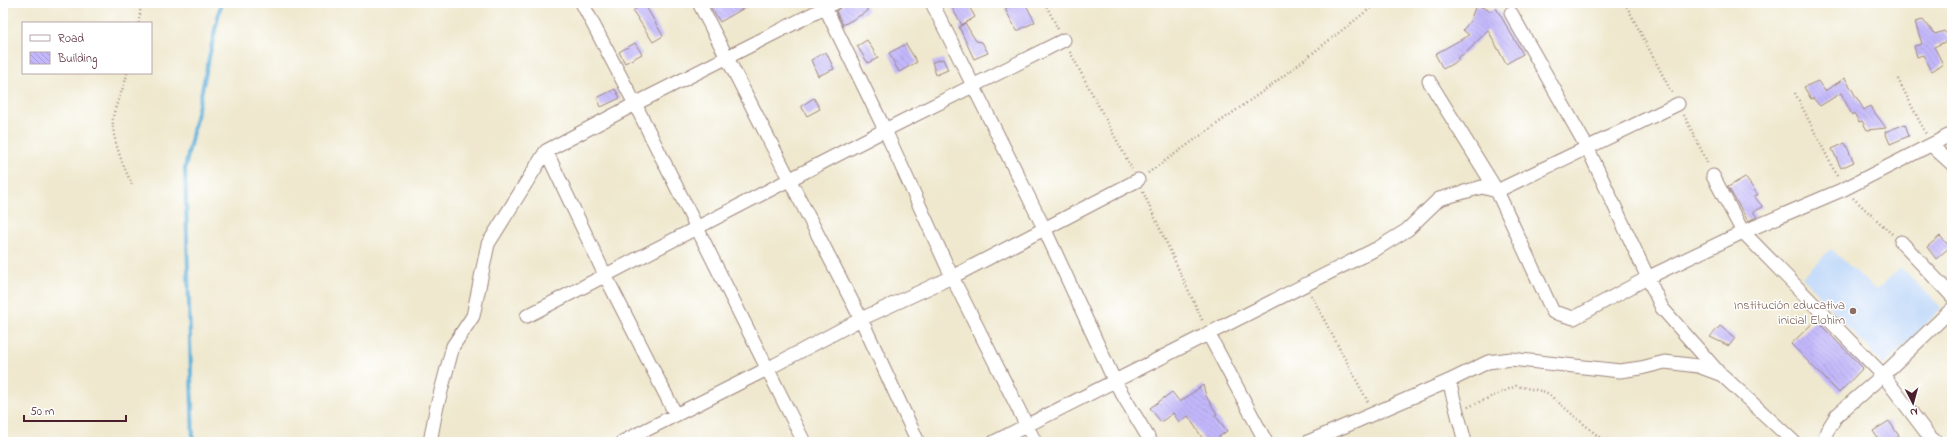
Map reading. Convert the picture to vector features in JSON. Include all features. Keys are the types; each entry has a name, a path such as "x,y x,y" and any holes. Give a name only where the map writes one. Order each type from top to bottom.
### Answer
{"street":[{"path":"582,3 698,227 769,368 804,442"},
{"path":"699,3 861,319 918,442"},
{"path":"932,3 1044,228 1115,382 1151,442"},
{"path":"430,442 436,410 453,346 473,316 488,244 546,151 727,58 827,4 952,277 1035,442"},
{"path":"1511,13 1588,149 1649,277 1662,308 1722,376 1794,442"},
{"path":"527,316 885,130 1064,40"},
{"path":"1429,81 1497,191 1553,312 1574,318 1649,277 1743,232 1844,189 1952,134"},
{"path":"994,442 1378,248 1407,230 1439,199 1482,187 1497,191 1588,149 1678,104"},
{"path":"1931,145 1952,164"},
{"path":"546,151 605,275 676,415"},
{"path":"1713,176 1743,232 1883,375 1929,436 1936,442"},
{"path":"622,442 769,368 861,319 952,277 1138,180"},
{"path":"1901,242 1952,296"},
{"path":"1823,442 1827,431 1837,415 1883,375 1952,309"},
{"path":"1208,333 1266,442"},
{"path":"1308,442 1449,381 1488,362 1511,359 1620,371 1665,362 1698,366 1722,376"},
{"path":"1449,381 1465,442"}],"path":[{"path":"140,22 141,3"},
{"path":"1045,3 1138,180 1208,333"},
{"path":"1138,180 1273,84 1377,3"},
{"path":"1624,3 1678,104 1713,176"},
{"path":"127,74 113,118 115,133 123,164 132,185"},
{"path":"1898,79 1931,145"},
{"path":"1795,93 1844,189 1901,242"},
{"path":"1306,285 1374,413"},
{"path":"1457,412 1516,386 1546,392 1605,442"}],"shaded area":[{"path":"1831,249 1876,290 1901,268 1942,308 1884,365 1802,277"}],"building":[{"path":"644,3 663,36 653,42 633,11"},
{"path":"708,3 753,3 720,22"},
{"path":"846,3 864,3 868,11 843,25 836,11"},
{"path":"949,3 967,3 975,17 962,25"},
{"path":"1016,3 1025,3 1035,22 1017,31 1005,9"},
{"path":"1476,5 1491,11 1496,8 1523,54 1506,64 1488,30 1467,52 1457,58 1459,60 1443,69 1435,54 1469,35 1463,30 1470,21"},
{"path":"1923,20 1935,34 1944,31 1951,39 1934,47 1943,64 1932,71 1923,55 1917,57 1914,46 1922,44 1915,22"},
{"path":"965,23 976,41 982,42 988,53 974,59 959,27"},
{"path":"867,40 878,58 868,63 857,46"},
{"path":"635,43 642,54 625,63 619,52"},
{"path":"906,44 917,62 899,72 889,53"},
{"path":"826,52 834,69 818,76 811,60"},
{"path":"943,59 948,70 936,75 932,62"},
{"path":"1845,78 1864,110 1870,106 1886,128 1867,130 1862,121 1859,122 1854,113 1852,115 1841,93 1820,106 1813,98 1811,99 1804,87 1818,81 1825,91"},
{"path":"615,89 620,98 601,107 597,98"},
{"path":"814,98 820,109 807,116 801,106"},
{"path":"1905,124 1909,136 1890,144 1885,132"},
{"path":"1845,143 1854,162 1841,168 1832,149"},
{"path":"1745,177 1758,195 1754,196 1763,207 1753,212 1757,217 1748,221 1728,187"},
{"path":"1940,236 1950,247 1936,259 1927,247"},
{"path":"1816,320 1863,368 1839,393 1791,344"},
{"path":"1720,326 1735,338 1729,346 1710,337"},
{"path":"1203,385 1206,396 1217,414 1215,415 1227,431 1212,442 1205,442 1188,416 1179,422 1173,413 1161,422 1150,408 1172,392 1180,402"},
{"path":"1889,421 1899,436 1891,442 1880,442 1873,431"}],"waterway":[{"path":"193,442 185,168 221,3"}],"place":[{"name":"Institución educativa inicial Elohim","path":"1853,311"}]}
